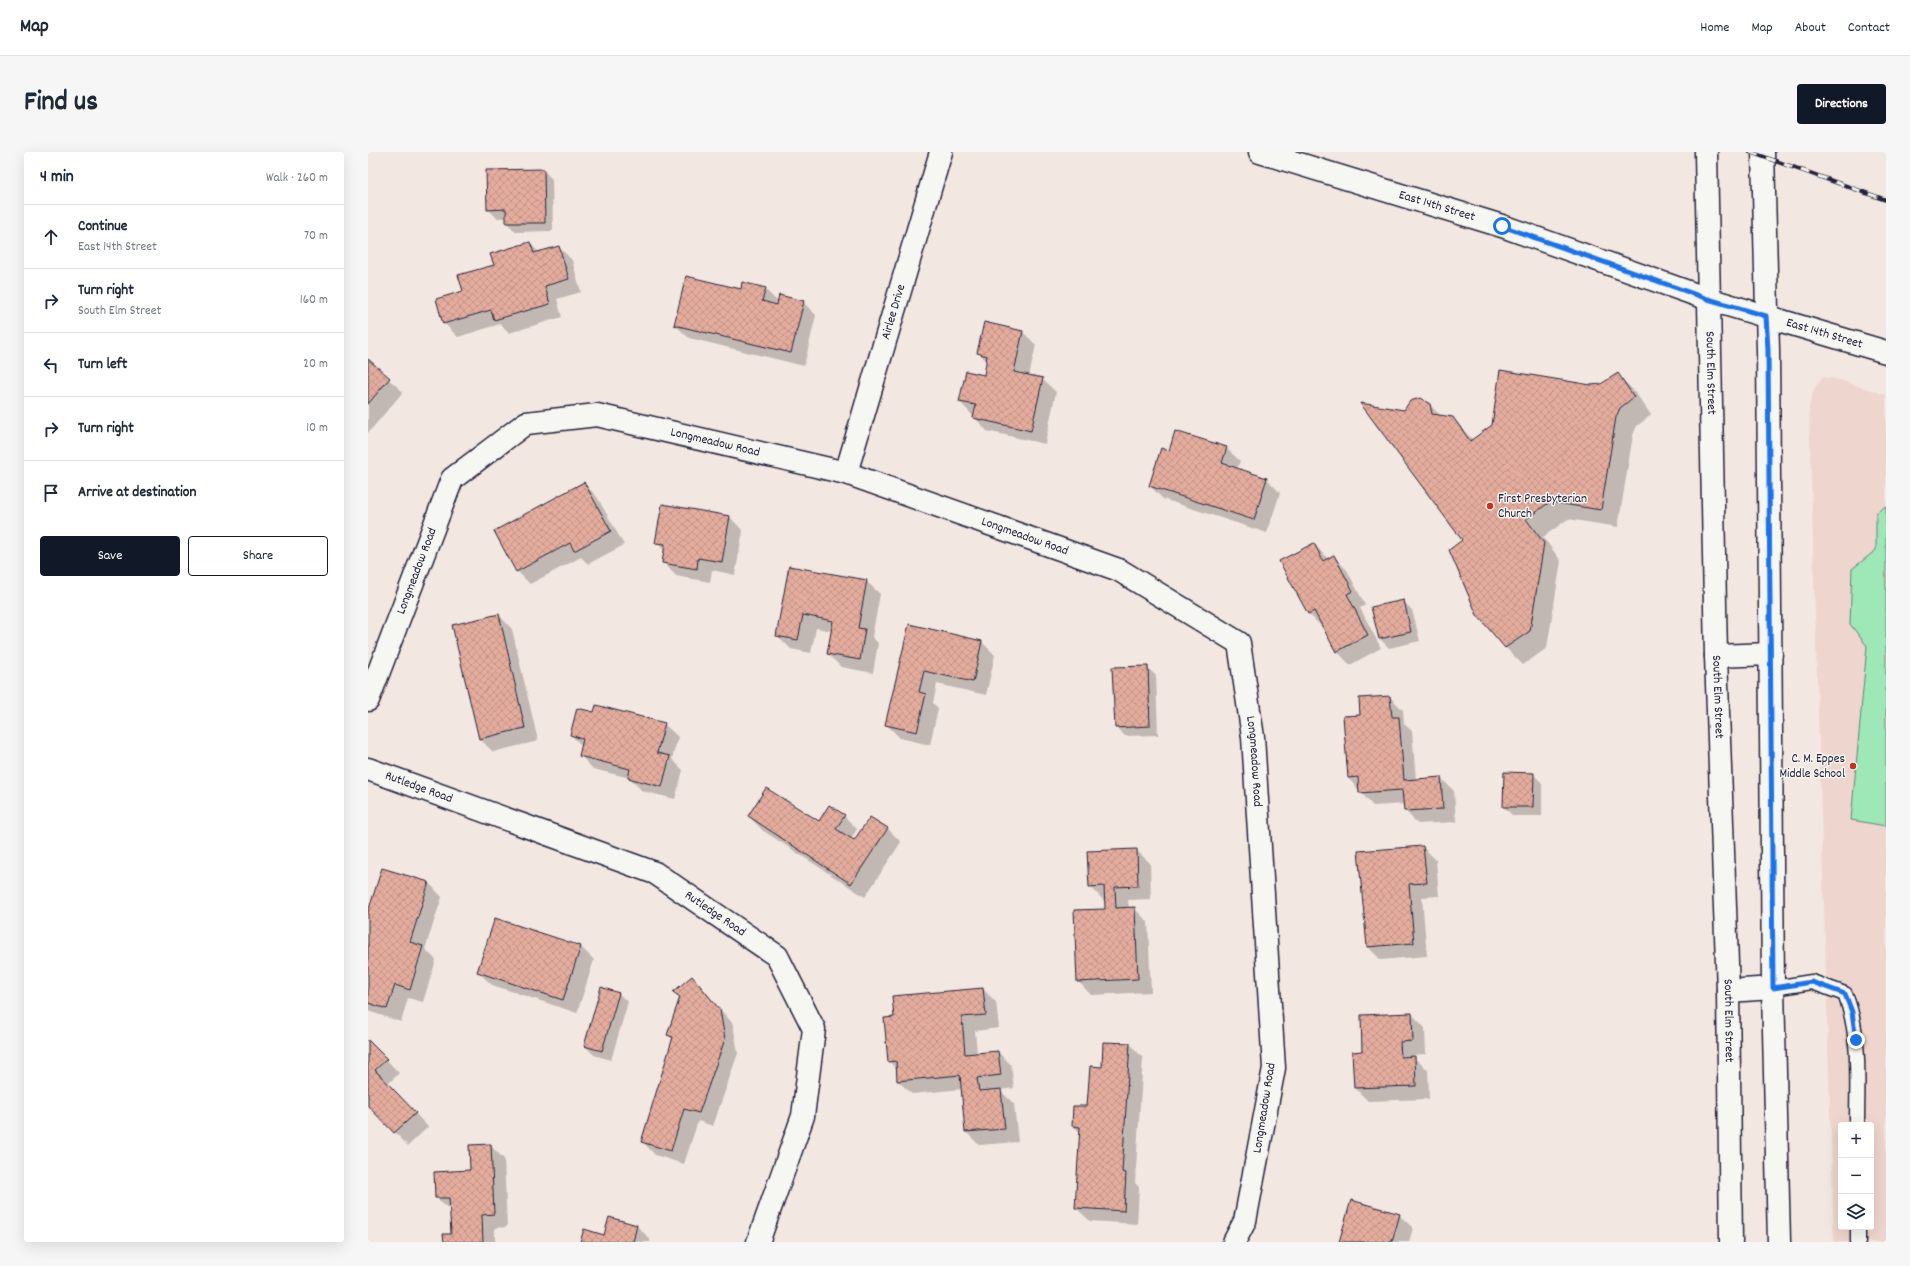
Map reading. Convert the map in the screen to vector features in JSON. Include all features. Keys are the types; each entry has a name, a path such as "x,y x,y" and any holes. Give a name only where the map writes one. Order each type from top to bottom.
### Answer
{"street":[{"name":"Airlee Drive","path":"846,473 941,152"},
{"name":"East 14th Street","path":"1260,152 1502,226 1708,299 1886,352"},
{"name":"South Elm Street","path":"1706,152 1716,656 1728,991 1731,1242"},
{"path":"1763,152 1768,350 1773,988 1779,1242"},
{"name":"Longmeadow Road","path":"368,700 452,479 526,423 597,415 846,473 1119,570 1239,643 1253,736 1274,1068 1245,1221 1234,1242"},
{"path":"1716,656 1771,654"},
{"name":"Rutledge Road","path":"368,768 655,873 777,956 814,1029 803,1116 758,1242"},
{"path":"1728,991 1773,988"}],"lane":[{"path":"1773,988 1812,982 1845,994 1852,1012 1856,1040 1857,1122"},
{"path":"1858,1230 1858,1242"}],"shaded area":[{"name":"C. M. Eppes Middle School","path":"1823,377 1836,379 1886,395 1886,1242 1834,1242 1809,407 1814,389"}],"green space":[{"path":"1886,506 1886,826 1851,820 1867,646 1850,624 1852,569 1876,550 1876,513"}],"building":[{"path":"544,169 545,223 506,223 506,209 487,210 486,170"},
{"path":"530,242 534,253 559,246 569,279 545,286 550,304 494,320 491,310 443,324 436,299 463,291 458,275 494,265 490,254"},
{"path":"686,276 741,289 742,282 766,288 762,301 777,305 779,295 804,301 791,353 674,325"},
{"path":"984,322 1023,331 1014,372 1043,378 1031,431 973,418 976,405 959,402 966,371 984,375 987,356 977,353"},
{"path":"368,359 390,378 368,404"},
{"name":"First Presbyterian Church","path":"1500,370 1591,385 1601,384 1618,373 1634,397 1620,408 1616,417 1601,510 1550,502 1526,519 1544,543 1530,631 1505,648 1477,615 1449,550 1462,540 1360,403 1404,410 1410,401 1420,398 1430,404 1432,414 1453,417 1470,441 1492,425"},
{"path":"1175,431 1227,447 1222,463 1267,478 1254,520 1149,486 1161,448 1169,451"},
{"path":"584,482 611,531 574,551 570,543 516,572 494,531"},
{"path":"662,504 730,516 722,562 698,558 697,569 662,563 665,544 655,543"},
{"path":"1314,543 1323,561 1334,555 1353,591 1347,594 1368,635 1336,652 1314,611 1308,614 1279,561"},
{"path":"789,566 867,580 858,628 865,629 860,660 827,654 833,621 803,615 798,640 776,636"},
{"path":"1404,600 1411,632 1379,639 1371,607"},
{"path":"499,614 525,728 479,739 452,625"},
{"path":"909,624 982,641 973,682 924,671 919,692 926,694 917,732 885,725"},
{"path":"1148,666 1150,726 1115,728 1112,667"},
{"path":"1390,696 1392,717 1399,717 1404,780 1441,777 1443,809 1404,811 1402,790 1359,793 1358,777 1348,778 1343,716 1360,715 1359,698"},
{"path":"596,705 665,723 657,753 670,756 662,787 628,778 630,769 579,756 583,739 570,735 577,708 594,712"},
{"path":"1504,772 1534,773 1533,807 1503,807"},
{"path":"766,788 819,821 829,805 845,815 836,829 854,840 870,817 888,828 851,884 748,816"},
{"path":"1423,846 1427,883 1409,884 1414,943 1367,947 1358,851"},
{"path":"1137,849 1138,886 1115,887 1116,908 1135,907 1138,979 1077,982 1074,910 1105,909 1104,886 1089,887 1087,851"},
{"path":"382,868 429,882 410,942 423,946 410,990 395,985 387,1009 368,1003 368,912"},
{"path":"495,918 581,946 563,1000 477,972"},
{"path":"692,976 720,1010 725,1039 699,1113 684,1109 671,1151 641,1142 673,1037 667,1035 680,997 673,992"},
{"path":"601,987 619,993 602,1051 584,1046"},
{"path":"983,988 986,1015 962,1017 965,1054 998,1051 1001,1075 977,1078 979,1091 1001,1089 1005,1129 965,1132 960,1075 897,1081 896,1061 888,1062 884,1018 894,1017 892,996"},
{"path":"1412,1013 1413,1041 1400,1042 1401,1057 1415,1056 1416,1086 1354,1088 1352,1052 1362,1051 1361,1015"},
{"path":"368,1040 387,1059 375,1070 416,1113 394,1133 368,1106"},
{"path":"1103,1042 1130,1043 1122,1172 1126,1173 1124,1211 1075,1208 1080,1127 1072,1126 1073,1106 1087,1106 1090,1066 1102,1067"},
{"path":"491,1144 494,1214 482,1215 483,1242 444,1242 443,1234 451,1234 449,1198 435,1198 434,1172 470,1170 469,1145"},
{"path":"1351,1200 1400,1214 1392,1242 1339,1242"},
{"path":"609,1217 637,1225 633,1242 580,1242 584,1229 604,1235"}],"railway":[{"path":"1750,152 1886,200"}],"place":[{"name":"First Presbyterian Church","path":"1490,506"},
{"name":"C. M. Eppes Middle School","path":"1853,766"}],"route":[{"path":"1502,226 1708,299 1766,316 1768,350 1773,988 1812,982 1845,994 1852,1012 1856,1040"}]}
